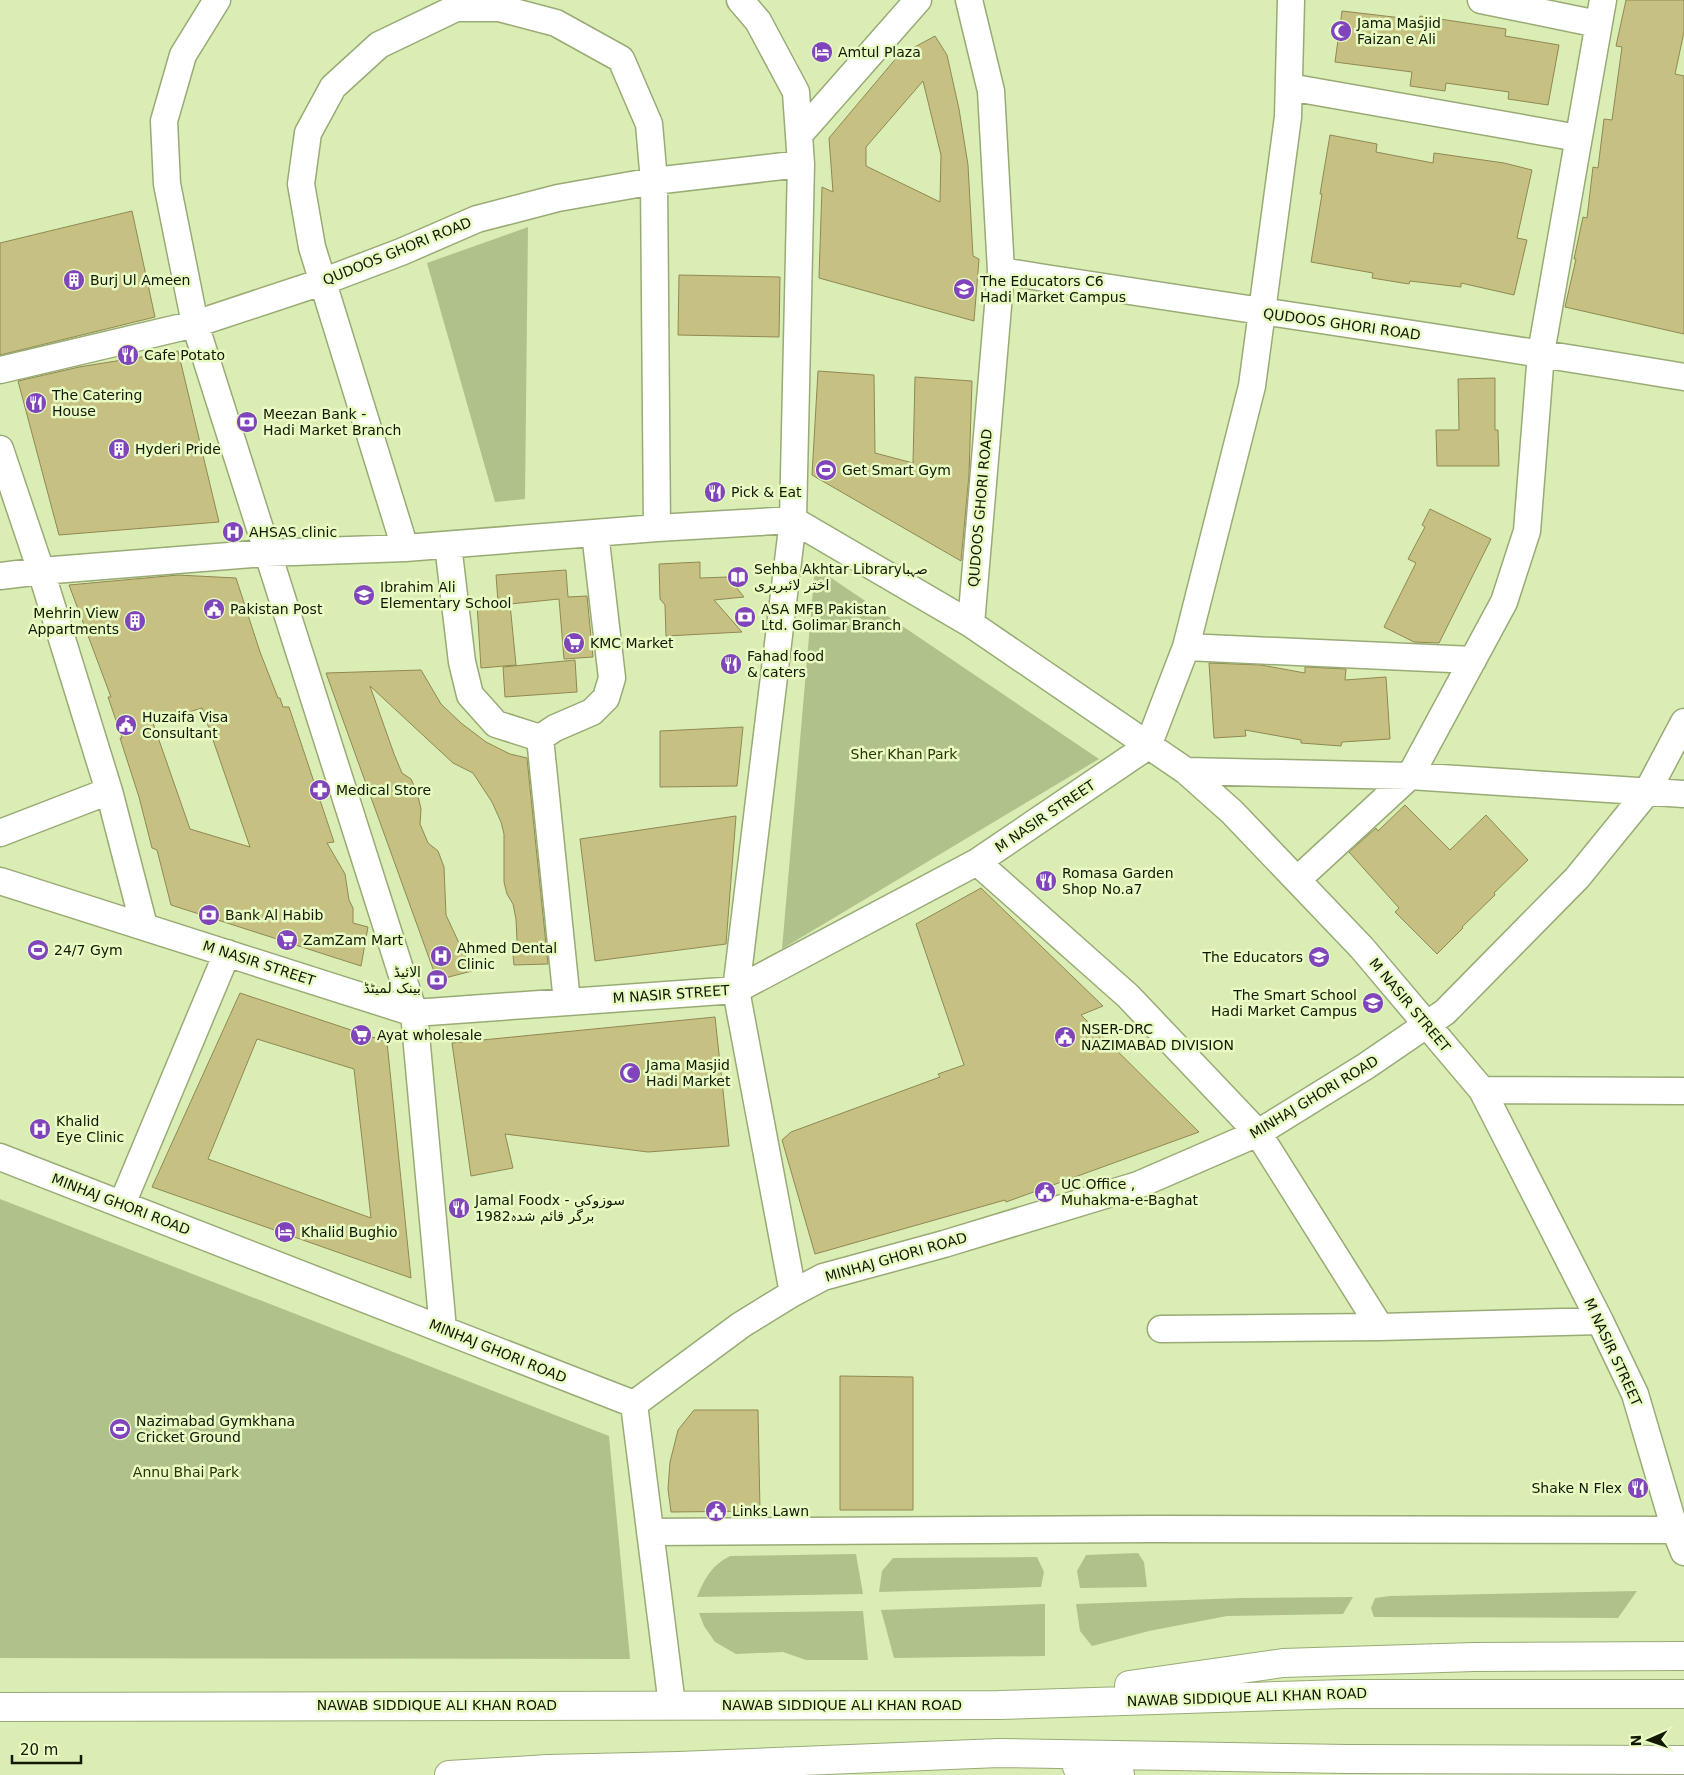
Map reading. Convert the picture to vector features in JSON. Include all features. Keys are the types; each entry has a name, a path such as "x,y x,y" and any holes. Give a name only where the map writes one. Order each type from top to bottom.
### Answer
{"main road":[{"path":"999,1705 1282,1662 1474,1657 1684,1656"},
{"name":"NAWAB SIDDIQUE ALI KHAN ROAD","path":"0,1706 999,1705 1344,1694 1684,1694"},
{"path":"999,1752 1120,1775"},
{"path":"449,1775 548,1769 679,1766 999,1752 1346,1759 1684,1760"}],"street":[{"path":"217,0 183,55 164,121 167,184 195,324 266,553 414,1013 443,1329"},
{"path":"740,0 758,22 796,92 801,164 794,520 736,990 793,1293"},
{"path":"799,136 918,0"},
{"name":"QUDOOS GHORI ROAD","path":"969,0 991,91 1001,271 971,624"},
{"path":"0,576 42,570 266,553 405,548 657,528 794,520 971,624 1148,746 1186,647 1252,386 1288,117 1291,0"},
{"path":"1296,880 1410,776 1504,602 1528,531 1541,353 1600,12 1481,0"},
{"path":"405,548 312,247 301,184 308,132 333,87 379,45 455,4 500,8 556,23 621,59 649,124 654,181 657,528"},
{"path":"1289,86 1578,138"},
{"name":"QUDOOS GHORI ROAD","path":"0,370 195,324 322,282 401,252 477,219 558,198 654,181 801,164"},
{"name":"QUDOOS GHORI ROAD","path":"1001,271 1541,353 1684,377"},
{"path":"0,449 42,570 109,791 144,926"},
{"path":"540,738 554,728 592,712 606,698 612,678 595,533"},
{"path":"448,545 462,662 470,695 496,724 540,738"},
{"path":"1186,647 1473,660"},
{"name":"MINHAJ GHORI ROAD","path":"0,1157 634,1404 741,1325 822,1277 944,1244 1138,1185 1258,1133 1366,1066 1445,1012 1577,878 1647,792 1684,722"},
{"path":"540,738 568,1002"},
{"name":"M NASIR STREET","path":"0,881 414,1013 736,990 977,862 1148,746 1186,771 1232,812 1362,948 1482,1090 1600,1320 1635,1394 1681,1537"},
{"path":"1186,771 1410,776 1684,794"},
{"path":"0,834 109,791"},
{"path":"977,862 1128,996 1258,1133 1380,1327"},
{"path":"122,1204 227,953"},
{"path":"1482,1090 1684,1091"},
{"path":"1161,1329 1380,1327 1600,1320"},
{"path":"634,1404 672,1705"},
{"path":"650,1532 1132,1529 1681,1537"}],"green space":[{"path":"528,227 525,499 495,502 427,263"},
{"name":"Sher Khan Park","path":"815,567 1099,759 782,949"},
{"name":"Annu Bhai Park","path":"0,1199 609,1436 630,1659 0,1658"},
{"path":"1138,1553 1144,1562 1147,1587 1080,1588 1077,1571 1086,1555"},
{"path":"856,1554 863,1594 697,1597 713,1568 730,1556"},
{"path":"1037,1557 1044,1572 1041,1587 879,1592 882,1571 893,1558"},
{"path":"1637,1591 1618,1618 1374,1617 1371,1608 1375,1598 1390,1596"},
{"path":"1353,1597 1343,1614 1227,1616 1149,1631 1092,1646 1080,1631 1076,1604 1241,1598"},
{"path":"1045,1604 1045,1656 894,1658 881,1610"},
{"path":"863,1611 868,1660 806,1660 783,1652 736,1654 715,1642 704,1626 699,1613"}],"building":[{"path":"1626,0 1684,0 1684,32 1675,74 1684,76 1684,334 1565,307 1583,217 1587,218 1593,167 1598,168 1604,119 1612,120 1622,47 1616,46"},
{"path":"1342,11 1419,20 1420,16 1506,29 1505,36 1559,45 1548,105 1508,99 1509,92 1446,83 1445,91 1410,86 1412,72 1335,62"},
{"path":"935,36 947,55 959,109 968,165 973,256 979,259 974,321 819,278 822,187 833,192 829,138 898,56","holes":["923,81 941,155 940,202 866,166 866,147"]},
{"path":"1330,135 1377,144 1376,152 1433,163 1434,153 1504,163 1532,170 1517,238 1527,240 1514,295 1461,283 1461,287 1410,281 1409,284 1372,278 1373,273 1311,262"},
{"name":"Burj Ul Ameen","path":"132,211 155,317 0,355 0,243"},
{"path":"679,275 780,277 779,337 678,335"},
{"name":"Hyderi Pride","path":"178,351 219,522 59,535 18,381 79,367"},
{"path":"818,371 874,375 875,453 913,463 915,377 972,381 969,475 961,561 812,475"},
{"path":"1495,378 1495,430 1498,430 1499,466 1437,466 1436,430 1459,430 1458,379"},
{"path":"1430,509 1491,539 1439,643 1414,642 1384,627 1416,563 1408,559 1425,527 1422,525"},
{"path":"700,562 700,578 728,577 744,597 714,600 742,632 666,636 665,605 660,599 659,564"},
{"path":"566,570 568,597 587,596 593,657 564,659 559,599 510,604 516,665 481,668 477,604 498,602 496,575"},
{"path":"178,575 236,578 260,652 278,698 280,698 283,707 289,707 334,842 327,843 345,874 349,900 353,908 353,923 368,927 361,966 171,905 157,850 152,848 139,797 120,738 122,738 108,697 111,697 69,585","holes":["202,708 250,847 190,829 153,723"]},
{"path":"575,660 577,692 505,697 503,667"},
{"path":"1209,663 1261,665 1305,673 1305,667 1346,669 1345,680 1386,677 1390,739 1342,742 1341,746 1301,743 1301,740 1245,730 1246,736 1214,738"},
{"path":"421,670 441,704 461,723 486,742 510,754 527,758 548,964 514,965 513,955 517,940 516,919 513,904 507,894 504,882 504,834 492,802 473,773 453,763 370,686 402,773 411,779 417,792 421,809 420,824 428,843 438,851 444,867 446,915 472,971 437,980 326,673"},
{"path":"743,727 737,786 660,787 660,731"},
{"path":"1405,805 1450,850 1486,815 1528,860 1437,954 1395,912 1399,908 1349,852 1376,828 1378,831"},
{"path":"736,816 726,944 595,961 580,839"},
{"path":"981,888 1103,1006 1081,1015 1199,1132 1006,1202 1005,1200 815,1254 782,1140 791,1132 940,1077 938,1074 964,1065 916,924"},
{"path":"240,993 387,1042 411,1278 152,1187","holes":["257,1039 354,1069 371,1218 208,1159"]},
{"path":"715,1017 729,1146 648,1152 505,1134 513,1168 471,1176 452,1043"},
{"path":"840,1376 913,1377 913,1510 840,1510"},
{"path":"694,1410 758,1410 760,1511 671,1512 668,1489 670,1462 678,1430"}],"place":[{"name":"Jama Masjid Faizan e Ali","path":"1341,31"},
{"name":"Amtul Plaza","path":"822,52"},
{"name":"Burj Ul Ameen","path":"74,280"},
{"name":"The Educators C6 Hadi Market Campus","path":"964,289"},
{"name":"Cafe Potato","path":"128,355"},
{"name":"The Catering House","path":"36,403"},
{"name":"Meezan Bank - Hadi Market Branch","path":"247,422"},
{"name":"Hyderi Pride","path":"119,449"},
{"name":"Get Smart Gym","path":"826,470"},
{"name":"Pick & Eat","path":"715,492"},
{"name":"AHSAS clinic","path":"233,532"},
{"name":"Sehba Akhtar Libraryصہبا اختر لائبریری","path":"738,577"},
{"name":"Ibrahim Ali Elementary School","path":"364,595"},
{"name":"Pakistan Post","path":"214,609"},
{"name":"ASA MFB Pakistan Ltd. Golimar Branch","path":"745,617"},
{"name":"Mehrin View Appartments","path":"135,621"},
{"name":"KMC Market","path":"574,643"},
{"name":"Fahad food & caters","path":"731,664"},
{"name":"Huzaifa Visa Consultant","path":"126,725"},
{"name":"Medical Store","path":"320,790"},
{"name":"Romasa Garden Shop No.a7","path":"1046,881"},
{"name":"Bank Al Habib","path":"209,915"},
{"name":"ZamZam Mart","path":"287,940"},
{"name":"24/7 Gym","path":"38,950"},
{"name":"Ahmed Dental Clinic","path":"441,956"},
{"name":"The Educators","path":"1319,957"},
{"name":"الائیڈ بینک لمیٹڈ","path":"437,980"},
{"name":"The Smart School Hadi Market Campus","path":"1373,1003"},
{"name":"Ayat wholesale","path":"361,1035"},
{"name":"NSER-DRC NAZIMABAD DIVISION","path":"1065,1037"},
{"name":"Jama Masjid Hadi Market","path":"630,1073"},
{"name":"Khalid Eye Clinic","path":"40,1129"},
{"name":"UC Office , Muhakma-e-Baghat","path":"1045,1192"},
{"name":"Jamal Foodx - سوزوکی برگر قائم شدہ1982","path":"459,1208"},
{"name":"Khalid Bughio","path":"285,1232"},
{"name":"Nazimabad Gymkhana Cricket Ground","path":"120,1429"},
{"name":"Shake N Flex","path":"1638,1488"},
{"name":"Links Lawn","path":"716,1511"}]}
